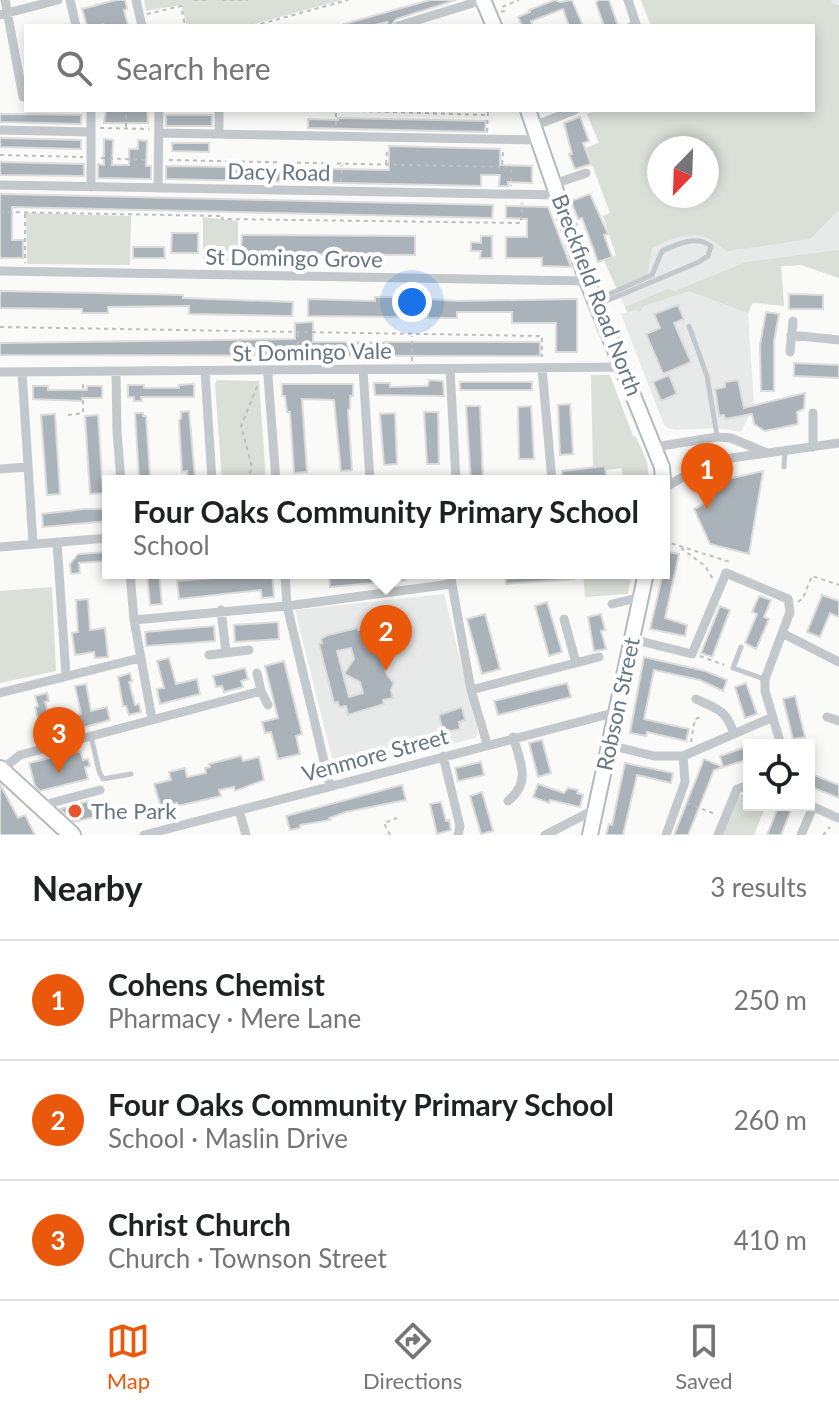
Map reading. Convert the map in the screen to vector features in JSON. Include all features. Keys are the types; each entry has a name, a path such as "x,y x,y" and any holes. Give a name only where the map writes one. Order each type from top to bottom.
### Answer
{"highway":[{"path":"1,769 72,835"}],"street":[{"path":"5,0 4,14 23,97"},
{"path":"4,14 58,0"},
{"path":"70,0 76,24"},
{"path":"136,0 141,21"},
{"path":"428,22 483,0 492,21"},
{"path":"628,0 636,24"},
{"path":"91,112 91,187"},
{"path":"158,188 159,112"},
{"path":"219,112 219,134"},
{"name":"Breckfield Road North","path":"529,112 587,281 624,367 663,475"},
{"path":"159,132 503,141 536,133 572,112"},
{"path":"0,130 91,130"},
{"path":"556,190 586,173"},
{"name":"Dacy Road","path":"0,185 510,194 556,190"},
{"name":"St Domingo Grove","path":"0,271 587,281"},
{"path":"790,352 793,321"},
{"path":"791,335 839,340"},
{"name":"St Domingo Vale","path":"0,372 624,367"},
{"path":"542,368 551,475"},
{"path":"363,369 370,475"},
{"path":"450,369 456,475"},
{"path":"270,370 276,475"},
{"path":"205,371 212,475"},
{"path":"22,372 33,543"},
{"path":"116,372 121,475"},
{"path":"813,413 813,447"},
{"path":"655,447 717,437 731,438 769,454"},
{"path":"670,485 695,470 731,458 839,443"},
{"path":"0,469 27,467"},
{"path":"0,547 102,538"},
{"path":"57,542 66,676"},
{"path":"632,639 692,654 726,573 788,599 791,607 765,679 765,691 779,739"},
{"path":"131,579 134,620 152,719"},
{"path":"285,579 287,606 330,786"},
{"path":"134,620 287,606 445,579"},
{"path":"451,579 471,690 487,744"},
{"name":"Robson Street","path":"590,835 645,579"},
{"path":"612,604 641,597"},
{"path":"221,610 226,652"},
{"path":"564,619 576,663"},
{"path":"782,633 839,662"},
{"path":"209,655 249,650"},
{"path":"471,690 599,657"},
{"path":"0,693 140,658"},
{"path":"257,673 268,705"},
{"path":"1,769 20,755 261,691"},
{"path":"696,699 727,715 734,734"},
{"path":"701,717 707,704"},
{"name":"Venmore Street","path":"144,835 617,712"},
{"path":"609,745 654,756 686,755 773,717"},
{"path":"827,717 839,721"},
{"path":"508,801 520,790 524,777 513,737"},
{"path":"666,835 685,782 686,755"},
{"path":"443,756 460,826 458,835"},
{"path":"718,835 737,789 743,787"},
{"path":"43,809 51,803 100,790"},
{"path":"815,808 838,818"},
{"path":"545,835 596,809"},
{"path":"239,810 246,835"},
{"path":"801,835 809,811"}],"lane":[{"path":"693,241 711,246 708,256 699,262 596,303 652,275 662,251 693,241"},
{"path":"689,326 707,376 717,437"},
{"path":"784,467 785,451"},
{"path":"741,647 733,668 765,679"},
{"path":"91,735 103,779 131,774"}],"path":[{"path":"194,0 210,0"},
{"path":"222,0 248,0"},
{"path":"260,24 348,0"},
{"path":"492,21 504,11 502,7 519,0"},
{"path":"141,21 181,6 185,24"},
{"path":"126,112 126,128"},
{"path":"335,137 336,112"},
{"path":"396,112 487,115"},
{"path":"487,141 488,112"},
{"path":"91,130 126,128 159,132"},
{"path":"386,164 387,139"},
{"path":"502,167 503,141"},
{"path":"0,155 502,167 511,168 510,194"},
{"path":"341,190 342,164"},
{"path":"0,212 521,223 523,194"},
{"path":"25,213 25,271"},
{"path":"0,327 542,336 542,368"},
{"path":"298,332 298,370"},
{"path":"412,334 412,369"},
{"path":"68,415 83,413 83,372"},
{"path":"249,475 252,467 241,426 259,381"},
{"path":"670,543 730,562 726,573"},
{"path":"677,545 705,566 717,591"},
{"path":"791,607 803,598 812,576 839,585"},
{"path":"692,654 733,668"},
{"path":"686,755 695,719 701,717"},
{"path":"679,800 725,818"},
{"path":"390,835 384,823 397,818"}],"shaded area":[{"path":"144,0 342,0 254,24 186,24 181,5 146,11"},
{"path":"641,0 839,0 839,278 801,265 781,266 784,306 752,303 748,313 754,405 741,432 716,428 677,430 664,425 621,314 627,312 604,260 616,256 603,216 610,213 586,148 599,143 587,114 592,112 815,112 815,24 650,24"},
{"path":"641,0 831,0 839,5 839,210 810,239 727,251 703,236 681,237 652,248 647,276 617,289 604,260 616,256 603,216 610,213 586,148 599,143 587,114 592,112 815,112 815,24 650,24"},
{"path":"26,213 131,216 130,265 27,264"},
{"path":"203,217 238,221 238,267 203,265"},
{"path":"839,250 839,278 801,265 781,266 784,306 753,302 748,313 689,291 644,306 639,312 627,312 625,307 668,289 675,291 746,262"},
{"path":"591,375 610,375 633,436 647,462 649,475 623,475 622,468 605,470 605,466 593,467"},
{"path":"217,380 259,381 266,475 222,475"},
{"path":"584,579 631,579 628,594 585,597"},
{"path":"52,587 56,671 0,683 0,591"},
{"path":"444,594 478,733 475,738 341,773 335,770 295,610"},
{"path":"743,794 743,811 764,811 754,835 722,835 737,796"}],"building":[{"path":"125,0 128,24 86,24 82,9"},
{"path":"430,0 456,0 396,19 392,24 344,24"},
{"path":"555,0 572,0 582,24 568,24 563,9 531,21 532,24 521,24 518,17"},
{"path":"598,0 609,0 617,24 603,24 596,3"},
{"path":"106,112 147,112 148,123 104,123"},
{"path":"0,114 81,115 81,124 0,122"},
{"path":"166,115 212,115 212,126 166,126"},
{"path":"580,117 589,141 583,143 591,164 575,169 564,123"},
{"path":"308,119 486,121 485,132 308,128"},
{"path":"0,138 81,140 81,149 0,147"},
{"path":"104,139 113,140 112,165 129,165 129,149 138,149 138,140 147,141 146,166 151,166 151,179 98,178 98,164 104,165"},
{"path":"172,143 209,143 209,152 172,151"},
{"path":"389,146 500,149 500,165 532,166 532,183 508,182 508,186 499,186 500,175 481,175 481,186 166,179 166,166 389,170"},
{"path":"0,162 84,164 84,176 0,175"},
{"path":"0,194 493,205 492,218 12,207 12,240 23,240 23,258 0,258"},
{"path":"590,194 608,234 604,235 612,257 598,262 582,218 578,219 571,201"},
{"path":"506,206 548,207 571,267 542,266 542,258 506,258 506,237 527,237 527,219 506,218"},
{"path":"172,233 198,233 198,253 171,253"},
{"path":"242,235 415,236 415,255 241,254"},
{"path":"481,236 492,236 492,258 480,258 481,251 471,251 471,242 481,243"},
{"path":"133,247 164,247 165,258 133,258"},
{"path":"0,291 183,295 183,298 293,302 292,316 189,314 189,306 108,307 108,313 82,313 82,309 0,308"},
{"path":"789,294 823,295 823,309 789,309"},
{"path":"375,297 411,297 411,317 308,316 308,299 375,301"},
{"path":"428,299 577,299 577,352 556,352 556,323 512,323 512,312 457,312 457,318 428,318"},
{"path":"678,305 684,319 674,323 691,362 663,374 646,334 660,328 654,314"},
{"path":"766,312 779,314 774,341 774,391 761,391 760,345"},
{"path":"313,322 313,342 540,342 540,356 0,355 0,343 295,339 295,323"},
{"path":"794,363 839,365 839,378 794,376"},
{"path":"669,375 677,394 661,401 653,382"},
{"path":"429,380 443,381 444,396 375,395 374,383 390,383 390,387 428,386"},
{"path":"738,380 744,408 805,393 804,409 797,412 798,424 765,431 754,424 752,414 725,419 724,415 719,416 715,389 725,387 725,382"},
{"path":"460,382 532,382 532,390 460,390"},
{"path":"194,384 194,397 141,397 142,401 134,401 134,397 128,397 128,385 179,388 179,385"},
{"path":"282,384 353,384 348,410 352,470 341,471 334,400 302,399 307,472 294,473 290,412 287,412 285,396 282,396"},
{"path":"33,386 48,386 48,390 87,390 87,386 102,386 102,398 82,398 82,401 33,399"},
{"path":"570,404 573,454 560,455 558,405"},
{"path":"466,406 480,406 483,475 471,475"},
{"path":"531,406 534,459 519,459 518,407"},
{"path":"189,411 195,475 182,472 181,412"},
{"path":"424,412 438,412 439,464 427,464"},
{"path":"135,413 143,413 146,416 150,475 139,475"},
{"path":"395,413 397,464 384,465 380,414"},
{"path":"55,414 60,494 47,495 41,415"},
{"path":"98,415 102,493 90,494 85,416"},
{"path":"605,466 606,475 562,475 562,471"},
{"path":"763,471 749,554 710,544 694,509 711,500 724,480"},
{"path":"102,509 102,522 43,527 42,514"},
{"path":"102,552 102,561 79,563 80,573 71,574 70,564 78,554"},
{"path":"670,552 679,554 665,618 687,625 685,636 650,629 662,579 670,579"},
{"path":"148,579 160,579 162,604 150,605"},
{"path":"272,579 274,597 262,598 261,590 179,599 177,581"},
{"path":"329,579 405,580 330,587"},
{"path":"506,579 574,579 506,584"},
{"path":"822,595 839,601 839,617 830,613 820,637 807,632"},
{"path":"759,596 771,600 764,617 769,619 756,649 745,643 757,614 752,612"},
{"path":"88,599 90,630 105,628 108,657 95,658 94,652 75,655 72,633 78,632 76,600"},
{"path":"547,602 562,652 549,656 535,606"},
{"path":"720,606 730,610 712,657 701,653"},
{"path":"485,614 500,669 482,674 467,619"},
{"path":"601,614 605,630 601,631 606,649 594,651 588,617"},
{"path":"278,622 279,639 235,642 234,625"},
{"path":"214,626 215,641 146,646 145,632"},
{"path":"357,628 364,629 365,633 375,630 377,639 384,642 381,651 387,675 394,683 391,690 393,698 383,700 384,704 348,715 346,706 339,707 338,702 334,703 319,644 328,635","holes":["351,648 354,659 344,674 360,682 363,693 349,697 337,651"]},
{"path":"644,657 705,671 727,680 723,691 700,680 654,670 644,719 689,729 686,741 647,732 646,736 630,733"},
{"path":"169,658 176,684 197,679 200,694 160,704 157,689 164,688 157,661"},
{"path":"284,661 302,734 296,736 300,754 278,759 271,732 265,733 262,722 278,718 265,666"},
{"path":"245,668 248,679 241,681 243,687 224,692 222,686 216,687 213,676"},
{"path":"130,673 135,705 139,704 141,712 129,715 126,706 123,706 118,677"},
{"path":"567,683 571,697 498,715 494,701"},
{"path":"746,683 757,714 745,718 735,687"},
{"path":"86,684 91,711 107,707 110,720 74,730 71,716 81,714 75,686"},
{"path":"47,693 49,701 45,702 54,734 42,737 35,696"},
{"path":"795,696 805,737 793,739 783,699"},
{"path":"462,707 465,720 459,722 460,729 443,733 439,715"},
{"path":"542,740 551,773 538,777 529,743"},
{"path":"743,748 743,761 714,770 688,835 674,835 704,759 723,767 720,756"},
{"path":"80,751 83,760 88,759 90,766 85,767 88,779 40,791 35,786 29,763"},
{"path":"241,756 243,761 259,757 264,780 235,791 234,787 219,790 221,796 161,807 154,784 171,780 169,772 185,768 187,777 206,773 205,768 210,767 209,764"},
{"path":"481,762 484,775 458,781 455,768"},
{"path":"625,763 673,773 671,783 637,775 623,835 606,835 609,824 612,825"},
{"path":"815,775 839,785 839,798 815,788"},
{"path":"0,784 18,818 25,815 35,835 0,835"},
{"path":"538,784 564,793 568,788 578,790 577,793 583,795 580,807 550,800 549,803 533,797"},
{"path":"402,785 406,800 346,812 330,820 300,825 300,828 290,830 286,816"},
{"path":"482,792 493,831 481,834 470,796"},
{"name":"The Park","path":"89,801 94,817 74,822 60,809"},
{"path":"441,802 451,830 437,834 430,804"},
{"path":"777,811 790,811 781,835 767,835"}],"place":[{"name":"Cohens Chemist","path":"707,509"},
{"name":"Four Oaks Community Primary School","path":"386,671"},
{"name":"Christ Church","path":"59,773"},
{"name":"The Park","path":"75,811"}]}
